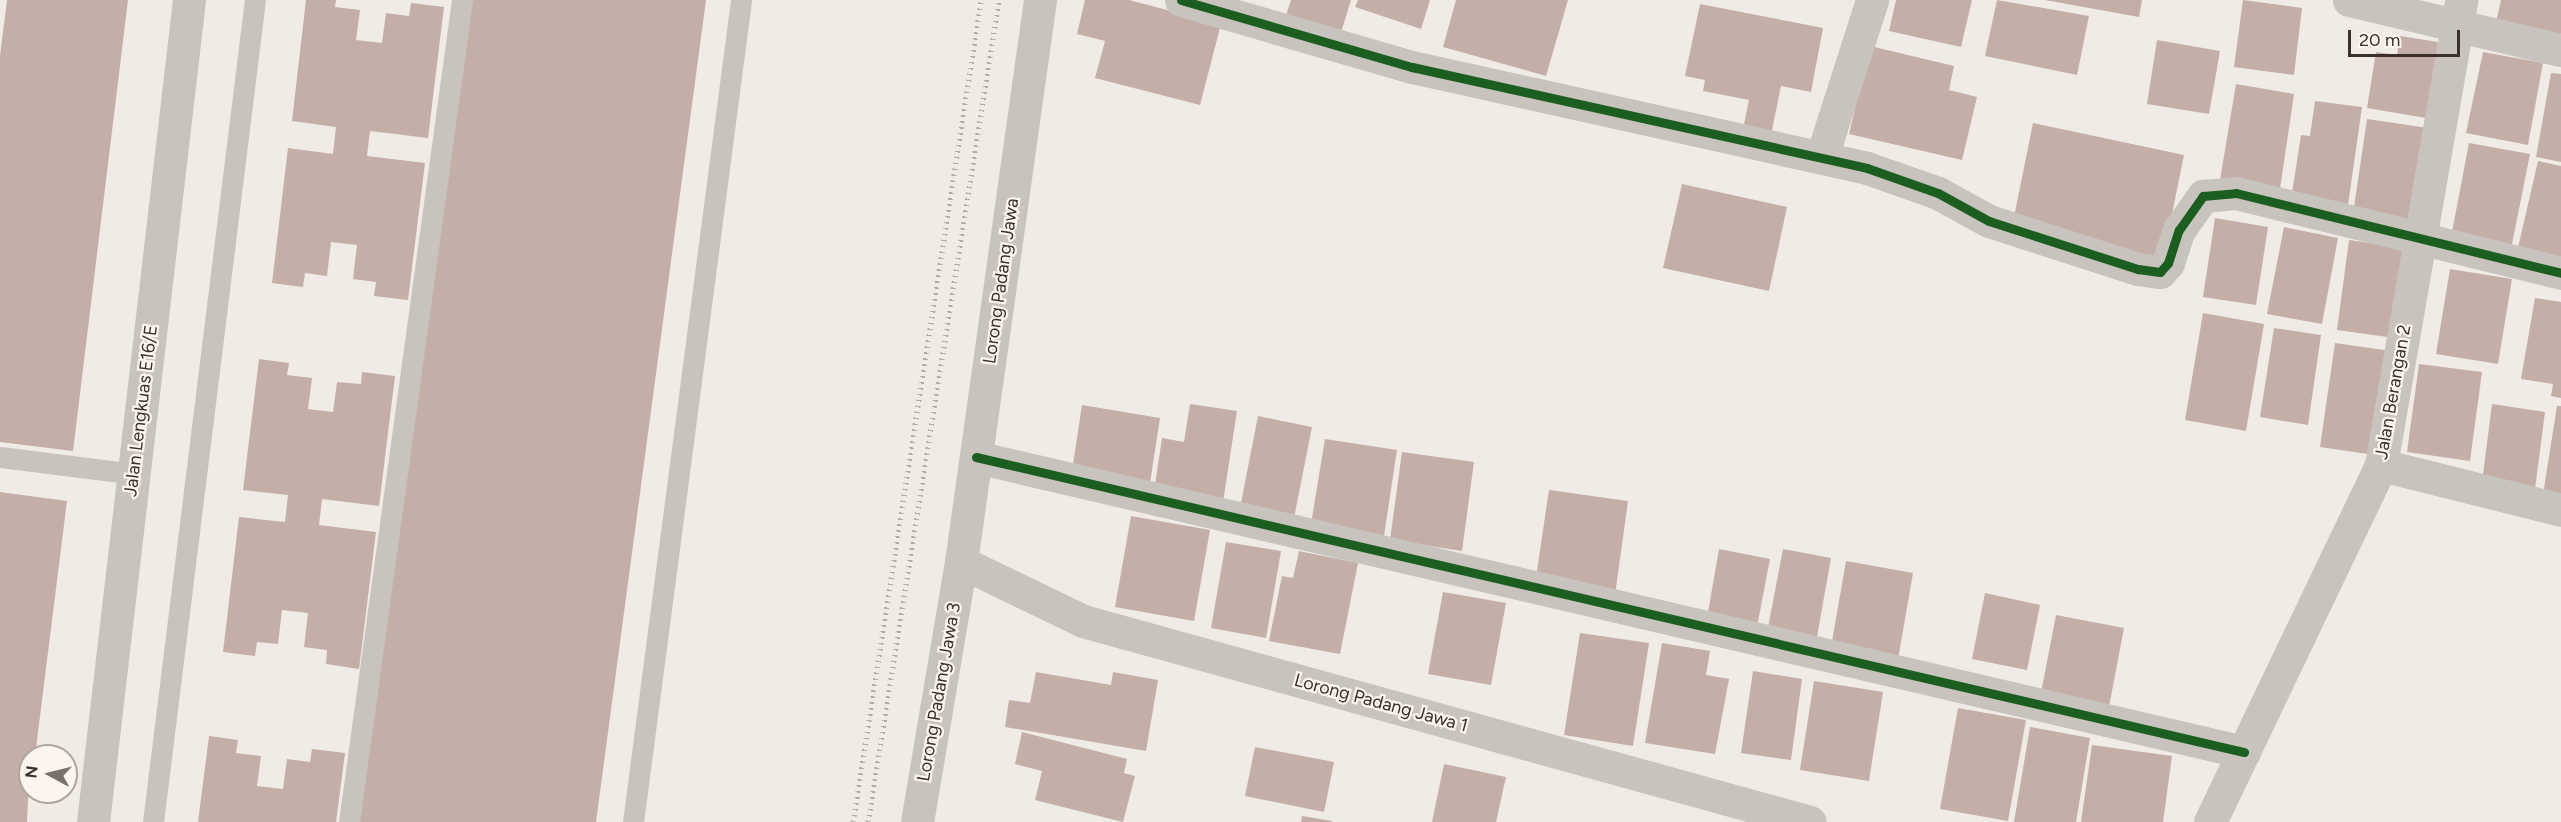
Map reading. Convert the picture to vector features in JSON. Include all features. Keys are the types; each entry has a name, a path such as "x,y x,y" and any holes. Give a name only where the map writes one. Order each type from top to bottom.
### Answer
{"street":[{"name":"Jalan Lengkuas E16/E","path":"93,822 189,0"},
{"name":"Lorong Padang Jawa","path":"961,562 1040,0"},
{"path":"1181,0 1412,67 1822,156 1910,181 1989,221 2138,269 2160,272 2168,263 2179,230 2203,196 2236,193 2561,273"},
{"path":"1822,156 1872,0"},
{"path":"2349,0 2459,12 2561,50"},
{"name":"Jalan Berangan 2","path":"2210,822 2381,465 2459,12"},
{"path":"976,457 2244,752"},
{"path":"2381,465 2561,510"},
{"name":"Lorong Padang Jawa 3","path":"917,822 961,562"},
{"name":"Lorong Padang Jawa 1","path":"961,562 1083,621 1810,822"}],"lane":[{"path":"153,822 255,0"},
{"path":"349,822 462,0"},
{"path":"633,822 741,0"},
{"path":"0,457 134,474"}],"building":[{"path":"7,0 128,0 73,451 0,442 0,56"},
{"path":"306,0 336,0 335,7 360,10 356,40 382,43 386,13 409,16 411,3 444,7 428,138 370,131 367,156 425,163 408,300 374,296 376,282 353,279 357,245 331,242 327,276 305,273 303,287 272,283 288,148 333,154 336,127 292,121"},
{"path":"470,0 706,0 596,822 359,822"},
{"path":"1085,0 1129,0 1221,24 1200,105 1095,78 1105,41 1077,34"},
{"path":"1291,0 1351,0 1340,36 1285,19"},
{"path":"1358,0 1430,0 1421,29 1355,7"},
{"path":"1456,0 1568,0 1546,76 1443,47"},
{"path":"1896,0 1972,0 1961,47 1889,31"},
{"path":"1997,0 2089,16 2077,75 1985,56"},
{"path":"2045,0 2142,0 2139,17"},
{"path":"2243,0 2302,8 2294,75 2234,67"},
{"path":"2501,0 2561,0 2561,37 2496,22"},
{"path":"1700,4 1823,28 1811,92 1781,86 1771,135 1743,129 1749,100 1703,91 1705,80 1685,76"},
{"path":"2400,36 2438,42 2432,119 2367,108 2376,52 2397,55"},
{"path":"2157,40 2220,51 2209,114 2147,104"},
{"path":"1870,46 1954,66 1949,90 1977,97 1962,160 1849,134"},
{"path":"2483,52 2543,63 2528,145 2466,133"},
{"path":"2551,73 2561,74 2561,162 2536,157"},
{"path":"2236,84 2294,94 2280,189 2220,180"},
{"path":"2315,101 2362,107 2347,212 2292,193 2301,135 2310,136"},
{"path":"2367,119 2428,128 2416,223 2353,214"},
{"path":"2033,123 2184,155 2162,263 2013,222"},
{"path":"2469,143 2530,154 2511,249 2451,237"},
{"path":"2538,161 2561,166 2561,262 2517,252"},
{"path":"1682,184 1787,207 1769,291 1663,268"},
{"path":"2215,218 2268,227 2256,305 2203,297"},
{"path":"2284,227 2338,238 2322,324 2267,314"},
{"path":"2349,240 2408,248 2395,338 2337,330"},
{"path":"2450,269 2512,279 2498,364 2436,354"},
{"path":"2535,298 2561,302 2561,398 2551,396 2553,384 2521,379"},
{"path":"2203,313 2264,324 2246,431 2185,420"},
{"path":"2274,328 2321,335 2308,425 2260,417"},
{"path":"2335,343 2391,351 2375,455 2320,447"},
{"path":"259,359 289,363 287,375 312,378 308,409 333,412 337,382 361,384 362,372 395,376 379,506 322,499 319,525 376,532 359,669 326,664 327,650 304,647 308,613 282,610 278,644 257,642 255,656 223,652 239,517 285,522 288,495 243,490"},
{"path":"2419,364 2482,372 2470,461 2407,452"},
{"path":"1190,404 1237,411 1223,502 1154,491 1162,438 1184,442"},
{"path":"2492,404 2545,412 2535,489 2482,482"},
{"path":"1082,405 1160,418 1150,483 1072,471"},
{"path":"2557,406 2561,406 2561,504 2542,501"},
{"path":"1258,416 1312,427 1293,523 1239,513"},
{"path":"1325,439 1397,450 1384,536 1311,524"},
{"path":"1402,452 1474,462 1462,551 1390,540"},
{"path":"1549,490 1628,501 1615,595 1535,584"},
{"path":"0,492 67,501 37,744 18,744 18,804 28,804 27,822 0,822"},
{"path":"1131,516 1210,530 1194,621 1115,607"},
{"path":"1226,542 1281,551 1266,638 1211,628"},
{"path":"1719,549 1770,559 1756,632 1706,624"},
{"path":"1783,549 1831,558 1815,648 1766,638"},
{"path":"1299,551 1358,563 1340,654 1269,641 1282,576 1293,578"},
{"path":"1846,561 1913,573 1897,665 1830,653"},
{"path":"1443,592 1506,603 1491,685 1428,674"},
{"path":"1985,593 2040,605 2027,670 1972,659"},
{"path":"2056,615 2124,628 2108,712 2040,698"},
{"path":"1580,633 1649,643 1633,746 1564,735"},
{"path":"1662,643 1710,651 1706,675 1729,679 1715,754 1645,743"},
{"path":"1753,671 1802,679 1791,760 1741,753"},
{"path":"1036,672 1111,685 1113,672 1158,680 1146,751 1005,727 1009,700 1030,703"},
{"path":"1814,681 1883,692 1869,781 1800,770"},
{"path":"1958,708 2026,720 2008,821 1940,809"},
{"path":"2030,727 2090,738 2076,822 2014,822"},
{"path":"1022,732 1127,759 1124,773 1135,776 1123,822 1035,800 1042,771 1015,764"},
{"path":"209,736 238,740 236,753 261,756 257,786 283,789 287,759 310,762 312,749 345,753 336,822 198,822"},
{"path":"2092,745 2172,756 2163,822 2081,822"},
{"path":"1255,747 1334,762 1324,812 1245,796"},
{"path":"1444,764 1506,777 1496,822 1432,822"},
{"path":"1302,816 1332,821 1332,822 1301,822"}],"railway":[{"path":"853,822 981,0"},
{"path":"868,822 999,0"}],"cycle path":[{"path":"1181,0 1412,67 1867,168 1938,193 1989,221 2138,269 2160,272 2168,263 2179,230 2203,196 2236,193 2561,273"},
{"path":"976,457 2244,752"}]}
